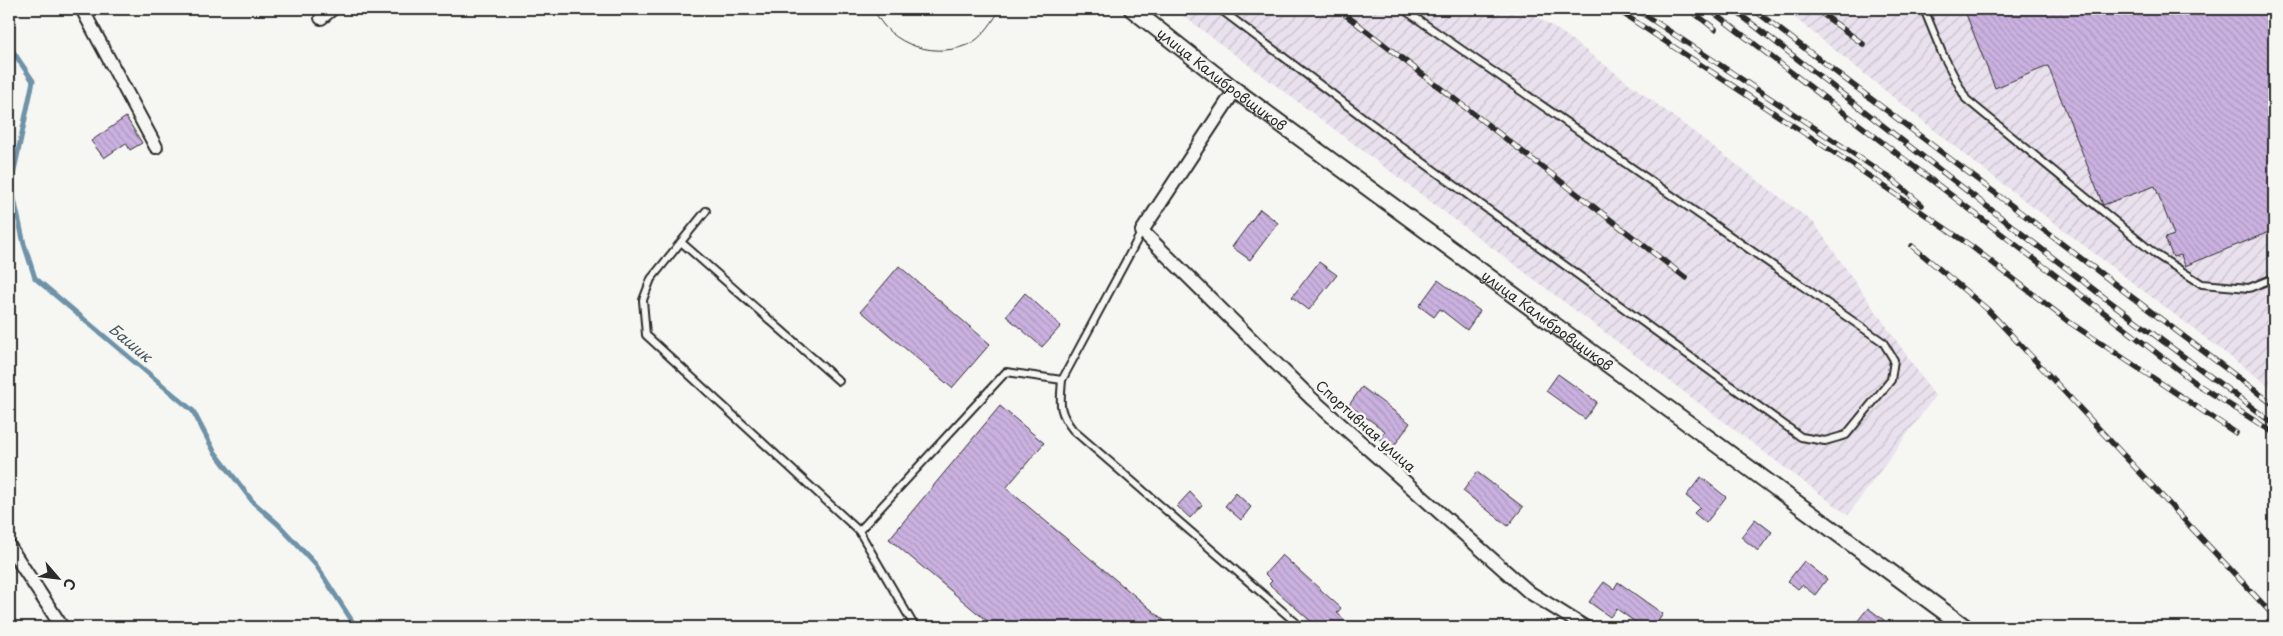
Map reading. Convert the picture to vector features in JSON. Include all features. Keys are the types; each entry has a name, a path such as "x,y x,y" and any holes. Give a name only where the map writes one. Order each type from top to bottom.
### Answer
{"street":[{"path":"82,9 156,147"},
{"path":"321,18 332,9"},
{"name":"улица Калибровщиков","path":"1132,9 1235,90 1965,627"},
{"path":"1142,230 1235,90"},
{"name":"Спортивная улица","path":"1142,230 1311,398 1529,592 1585,627"},
{"path":"10,552 62,627"}],"lane":[{"path":"1220,9 1406,150 1801,437 1825,441 1846,435 1891,380 1894,360 1883,342 1403,9"},
{"path":"1924,9 1942,53 1966,99 2155,254 2202,284 2249,288 2274,278"},
{"path":"706,211 651,279 643,300 646,335 860,530 915,627"},
{"path":"1142,230 1062,380 1060,402 1063,418 1073,430 1301,627"},
{"path":"681,242 839,381"},
{"path":"860,530 1006,372 1062,380"}],"shaded area":[{"path":"1174,9 1524,9 1564,34 1814,223 1935,396 1848,515"},
{"path":"1784,9 2274,9 2274,390 1970,159"}],"building":[{"path":"1964,9 2274,9 2274,230 2185,266 2181,255 2173,257 2165,238 2174,235 2155,186 2103,205 2048,66 1995,88"},
{"path":"126,117 142,143 130,150 126,143 104,158 91,141"},
{"path":"1260,209 1278,223 1250,260 1232,247"},
{"path":"1319,262 1337,275 1309,310 1292,297"},
{"path":"899,266 990,344 952,388 861,311"},
{"path":"1438,280 1480,311 1467,330 1440,309 1434,317 1419,306"},
{"path":"1025,293 1061,326 1042,347 1006,316"},
{"path":"1558,374 1597,402 1585,419 1546,391"},
{"path":"1362,387 1410,423 1392,449 1379,439 1385,431 1349,405"},
{"path":"1000,406 1044,443 1006,488 1172,627 994,627 889,539"},
{"path":"1477,472 1523,507 1508,526 1463,491"},
{"path":"1701,477 1726,497 1706,523 1694,513 1700,507 1686,496"},
{"path":"1190,492 1202,505 1190,518 1177,506"},
{"path":"1236,493 1251,507 1241,520 1225,506"},
{"path":"1755,519 1772,532 1758,551 1741,537"},
{"path":"1282,555 1341,608 1337,613 1353,627 1317,627 1269,584 1272,581 1265,574"},
{"path":"1804,561 1827,579 1815,595 1802,585 1798,589 1788,581"},
{"path":"1604,582 1614,589 1618,582 1663,614 1654,627 1642,627 1617,609 1610,617 1589,602"},
{"path":"1868,608 1884,620 1878,627 1853,627"}],"waterway":[{"name":"Башик","path":"9,41 12,50 33,81 11,185 24,244 35,278 193,411 214,451 253,502 278,524 316,565 356,627"}],"tram line":[{"path":"874,9 881,22 903,41 930,50 960,48 973,42 988,27 1000,9"}],"railway":[{"path":"1338,9 1686,278"},
{"path":"1616,9 1853,165 1971,246 2069,322 2236,433"},
{"path":"1636,9 1893,180 1922,205"},
{"path":"1689,9 1715,29"},
{"path":"1709,9 2197,384 2274,433"},
{"path":"1733,9 2097,292 2274,424"},
{"path":"1753,9 2274,405"},
{"path":"1816,9 1863,44"},
{"path":"1912,246 1987,309 2274,616"}]}
